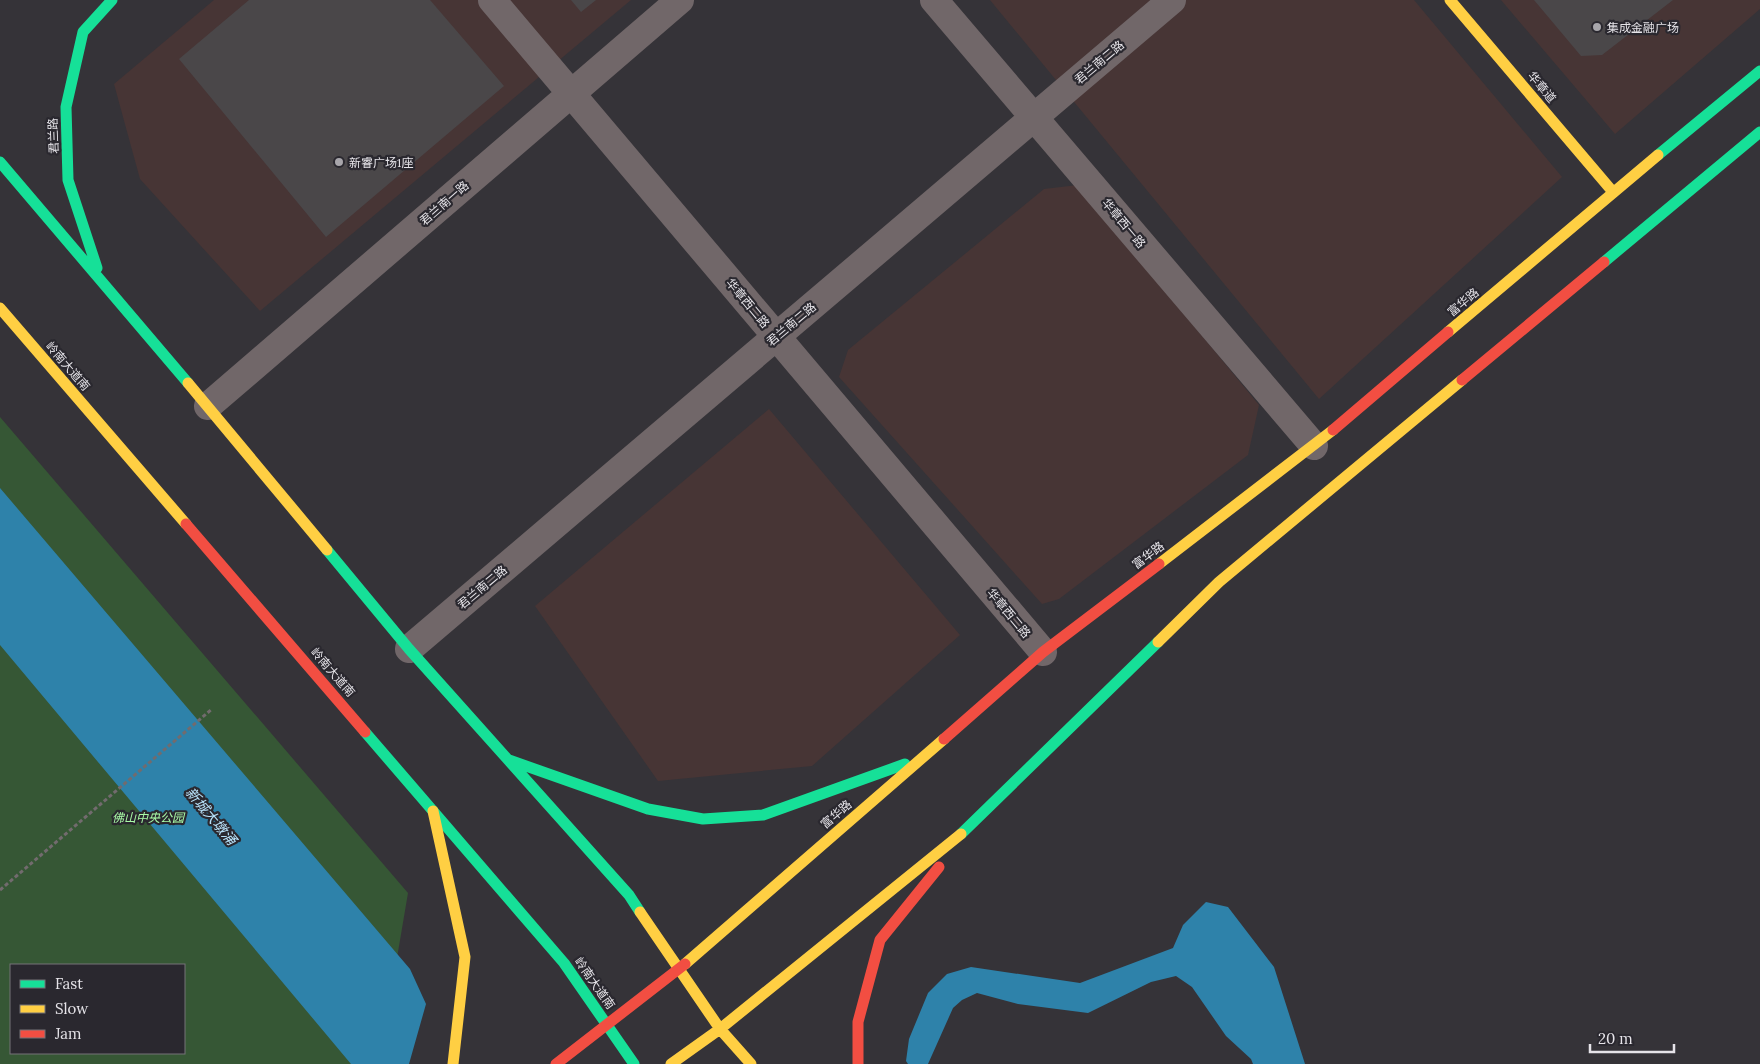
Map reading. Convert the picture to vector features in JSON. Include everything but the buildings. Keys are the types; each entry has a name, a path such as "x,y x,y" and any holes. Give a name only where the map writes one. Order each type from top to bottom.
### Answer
{"main road":[{"name":"君兰路","path":"101,279 68,180 66,107 83,32 112,0"},
{"name":"华章道","path":"1450,0 1613,192"},
{"name":"富华路","path":"556,1064 606,1023 679,969 1043,652 1314,446 1613,192 1760,71"},
{"path":"670,1064 720,1029 971,826 1219,582 1760,132"},
{"path":"0,162 208,406 409,648 628,895 720,1029 750,1064"},
{"name":"岭南大道南","path":"0,308 432,807 564,963 634,1064"},
{"path":"506,759 648,809 703,819 763,815 921,759"},
{"path":"432,807 466,957 452,1064"},
{"path":"858,1064 858,1022 880,940 971,826"}],"street":[{"name":"华章西二路","path":"492,0 1043,652"},
{"name":"君兰南一路","path":"208,406 680,0"},
{"name":"华章西一路","path":"934,0 1314,446"},
{"name":"君兰南二路","path":"409,648 1172,0"}],"path":[{"path":"0,890 212,709"}],"shaded area":[{"path":"214,0 631,0 260,311 140,179 114,84"},
{"path":"990,0 1414,0 1562,177 1319,399"},
{"name":"集成金融广场","path":"1501,0 1760,0 1760,9 1615,134"},
{"path":"1078,185 1259,405 1248,455 1059,599 1042,604 839,377 848,350 1044,189"},
{"path":"769,409 960,635 812,766 658,781 535,606"}],"green space":[{"name":"佛山中央公园","path":"0,417 408,893 379,1064 0,1064"}],"water":[{"name":"新城大墩涌","path":"0,488 410,969 426,1004 409,1064 351,1064 0,645"},
{"path":"1206,902 1228,907 1274,967 1305,1064 1253,1064 1251,1059 1226,1036 1192,987 1176,976 1151,982 1088,1013 1018,1004 977,993 962,1000 953,1008 928,1064 908,1064 906,1061 909,1039 928,993 947,974 971,967 1080,983 1173,948 1183,925"}],"traffic: fast":[{"path":"97,268 68,180 66,107 83,32 112,0"},
{"path":"1658,155 1760,71"},
{"path":"1604,262 1760,132"},
{"path":"0,162 188,383"},
{"path":"327,550 409,649 629,895 640,912"},
{"path":"961,834 1158,642"},
{"path":"365,732 564,963 634,1064"},
{"path":"509,760 648,809 703,819 763,815 905,764"}],"traffic: slow":[{"path":"1450,0 1613,192"},
{"path":"1448,332 1658,155"},
{"path":"0,308 186,524"},
{"path":"1158,642 1219,582 1462,380"},
{"path":"188,383 327,550"},
{"path":"1159,564 1333,430"},
{"path":"685,964 944,739"},
{"path":"433,811 465,957 453,1064"},
{"path":"671,1064 720,1029 961,834"},
{"path":"640,912 720,1029 751,1064"}],"traffic: jam":[{"path":"1462,380 1604,262"},
{"path":"1333,430 1448,332"},
{"path":"186,524 365,732"},
{"path":"944,739 1043,652 1159,564"},
{"path":"858,1064 858,1022 880,940 939,867"},
{"path":"556,1064 685,964"}],"place":[{"name":"集成金融广场","path":"1597,27"},
{"name":"新睿广场1座","path":"339,162"}]}
